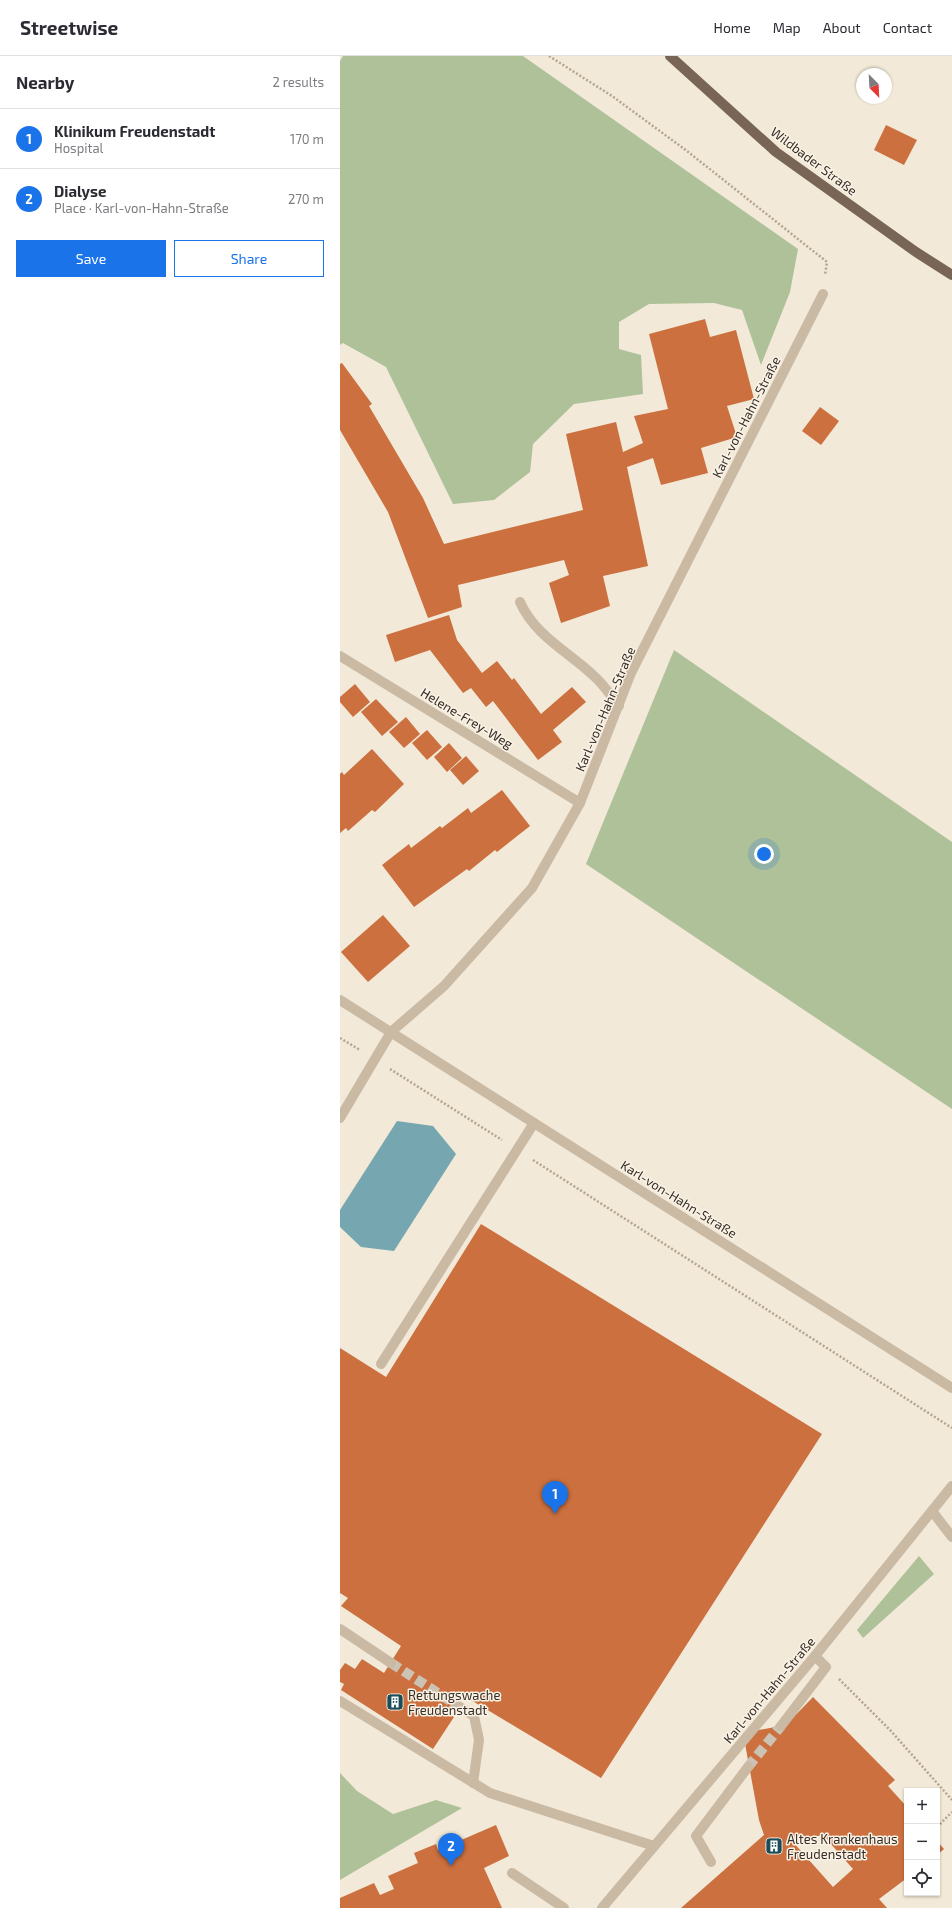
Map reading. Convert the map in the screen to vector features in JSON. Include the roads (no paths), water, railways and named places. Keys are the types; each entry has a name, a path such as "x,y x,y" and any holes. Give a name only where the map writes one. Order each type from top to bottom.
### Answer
{"main road":[{"name":"Wildbader Straße","path":"670,56 776,152 916,252 952,275"}],"street":[{"name":"Karl-von-Hahn-Straße","path":"391,1032 444,986 532,888 580,803 631,673 823,294"},
{"path":"520,602 525,614 541,633 596,678 619,706"},
{"name":"Helene-Frey-Weg","path":"340,656 580,803"},
{"name":"Karl-von-Hahn-Straße","path":"340,1000 952,1388"},
{"path":"340,1118 391,1032"},
{"path":"381,1364 534,1123"},
{"name":"Karl-von-Hahn-Straße","path":"602,1908 815,1656 952,1486"},
{"path":"932,1512 952,1536"},
{"path":"340,1629 391,1662"},
{"path":"781,1726 826,1666 815,1656"},
{"path":"340,1701 490,1793 654,1846"},
{"path":"455,1704 474,1716 479,1740 473,1783"},
{"path":"711,1862 696,1836 748,1767"},
{"path":"512,1873 564,1908"}],"water":[{"path":"397,1121 433,1126 456,1154 394,1251 361,1247 340,1227 340,1210"}],"tunnel":[{"path":"391,1663 455,1704"},
{"path":"748,1767 781,1726"}],"place":[{"name":"Klinikum Freudenstadt","path":"555,1514"},
{"name":"Rettungswache Freudenstadt","path":"395,1702"},
{"name":"Altes Krankenhaus Freudenstadt","path":"774,1846"},
{"name":"Dialyse","path":"451,1866"}]}
